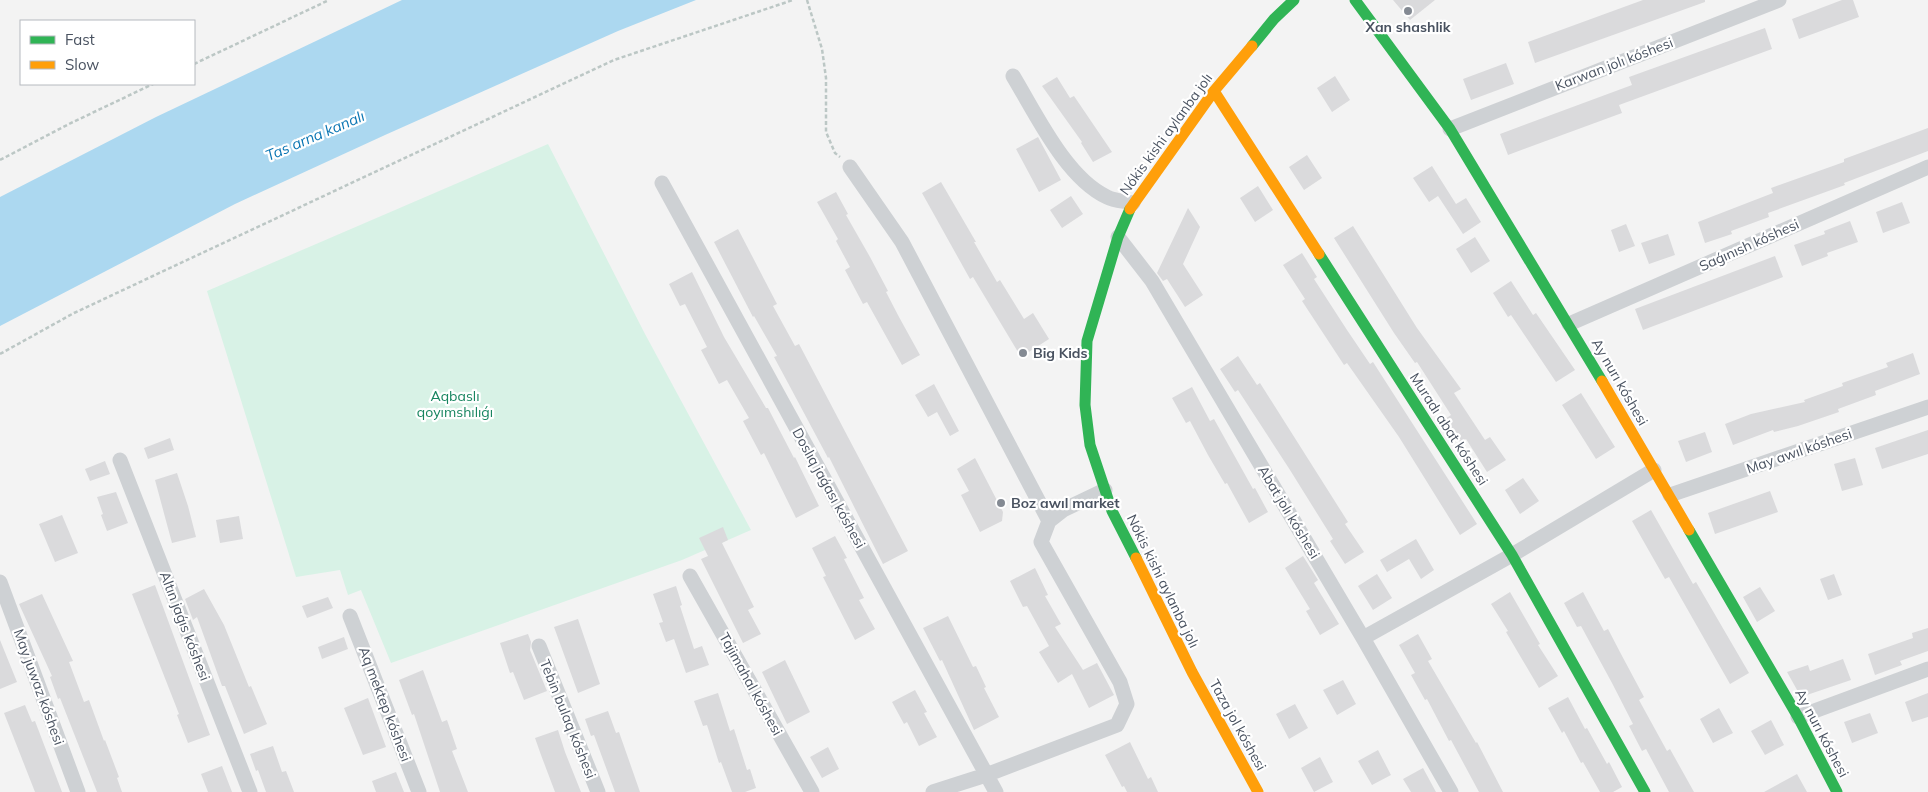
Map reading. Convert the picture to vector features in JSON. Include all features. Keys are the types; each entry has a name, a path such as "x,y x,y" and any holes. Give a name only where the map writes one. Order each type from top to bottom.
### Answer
{"street":[{"name":"Nókis kishi aylanba jolı","path":"1192,672 1112,511 1090,445 1085,405 1088,341 1118,237 1133,203 1214,91 1274,19 1294,0"},
{"name":"Ay nurı kóshesi","path":"1355,0 1450,129 1569,324 1798,717 1836,792"},
{"name":"Karwan jolı kóshesi","path":"1450,129 1779,0"},
{"path":"1013,76 1068,166 1090,187 1108,198 1133,203"},
{"name":"Muradı abat kóshesi","path":"1214,91 1512,554 1645,792"},
{"path":"850,167 902,242 1049,521"},
{"name":"Saǵınısh kóshesi","path":"1569,324 1928,167"},
{"name":"Doslıq jaǵası kóshesi","path":"662,183 996,792"},
{"name":"Abat jolı kóshesi","path":"1118,237 1152,281 1363,638 1451,792"},
{"name":"May awıl kóshesi","path":"1670,495 1928,407"},
{"name":"Altın jaǵıs kóshesi","path":"120,460 250,792"},
{"path":"1363,638 1512,554 1654,470"},
{"path":"933,792 986,775 1117,725 1127,704 1120,682 1041,542 1049,521 1063,510 1105,490"},
{"name":"Tajimahal kóshesi","path":"690,576 812,792"},
{"name":"May juwaz kóshesi","path":"0,582 78,792"},
{"name":"Aq mektep kóshesi","path":"350,616 419,792"},
{"name":"Tebin bulaq kóshesi","path":"539,646 598,792"},
{"path":"1798,717 1928,669"},
{"name":"Taza jol kóshesi","path":"1192,672 1258,792"}],"path":[{"path":"195,64 329,0"},
{"path":"0,354 74,313 614,60 793,0"},
{"path":"807,0 822,49 826,78 826,132 835,153 850,167"},
{"path":"0,160 71,123 151,85"}],"green space":[{"name":"Aqbaslı qoyımshılıǵı","path":"548,144 645,334 751,530 682,560 391,663 361,590 348,595 340,570 296,577 207,291"}],"water":[{"name":"Tas arna kanalı","path":"402,0 696,0 618,31 235,204 0,326 0,197 156,117"}],"building":[{"path":"1393,0 1435,0 1410,20"},
{"path":"1643,0 1705,0 1705,2 1535,63 1528,42"},
{"path":"1842,0 1853,0 1859,17 1799,39 1792,19"},
{"path":"1765,28 1772,49 1619,105 1622,113 1508,155 1500,134 1632,85 1629,77"},
{"path":"1506,63 1514,84 1471,100 1463,79"},
{"path":"1335,76 1350,100 1332,112 1317,88"},
{"path":"1057,77 1070,98 1074,96 1112,152 1093,162 1082,142 1042,86"},
{"path":"1928,128 1928,151 1844,183 1845,185 1768,213 1769,217 1731,231 1732,234 1705,243 1698,222 1773,193 1771,188 1844,162 1844,159"},
{"path":"1038,137 1061,180 1039,192 1016,149"},
{"path":"1307,155 1322,178 1304,190 1289,167"},
{"path":"1432,166 1456,204 1466,198 1481,222 1463,234 1438,196 1429,202 1413,178"},
{"path":"941,182 997,282 1000,280 1024,319 1033,313 1049,339 1021,357 973,277 970,279 922,193"},
{"path":"1258,186 1273,210 1255,222 1240,198"},
{"path":"836,192 848,214 846,215 888,291 886,292 920,355 902,365 867,302 863,304 845,270 850,267 836,241 838,239 817,202"},
{"path":"1071,196 1083,214 1062,228 1050,210"},
{"path":"1902,202 1910,223 1883,233 1876,212"},
{"path":"1188,208 1200,227 1183,264 1203,295 1185,307 1167,279 1163,281 1157,273"},
{"path":"1850,221 1858,242 1827,253 1828,256 1802,266 1794,245 1825,234 1824,231"},
{"path":"1626,224 1635,246 1619,252 1611,230"},
{"path":"1353,226 1417,328 1461,389 1454,393 1485,440 1490,437 1506,460 1487,472 1466,439 1460,443 1445,419 1451,415 1417,362 1415,363 1394,333 1334,238"},
{"path":"738,229 777,304 773,306 795,346 799,344 908,551 883,564 829,457 774,357 777,356 753,317 714,242"},
{"path":"1668,234 1675,255 1649,264 1641,243"},
{"path":"1475,237 1490,261 1471,273 1456,249"},
{"path":"1302,253 1317,277 1314,279 1370,364 1373,362 1477,524 1460,535 1399,437 1347,363 1344,365 1302,301 1305,299 1283,265"},
{"path":"1775,256 1783,277 1643,330 1635,309"},
{"path":"692,272 724,337 766,408 768,408 819,506 796,518 764,453 761,455 743,421 749,418 727,380 719,384 701,350 707,347 685,304 680,306 669,284"},
{"path":"1511,281 1533,315 1536,313 1575,370 1556,382 1511,315 1508,317 1493,293"},
{"path":"1913,353 1920,374 1875,391 1876,395 1838,409 1839,412 1798,426 1774,432 1773,430 1733,445 1725,424 1751,414 1805,402 1804,400 1843,386 1842,383 1888,367 1886,363"},
{"path":"1238,356 1257,385 1260,383 1348,522 1345,524 1364,552 1345,564 1330,541 1333,539 1290,470 1238,390 1235,392 1220,369"},
{"path":"934,384 959,431 950,436 937,412 928,417 915,395"},
{"path":"1192,387 1210,421 1214,419 1268,512 1249,523 1190,421 1186,423 1172,398"},
{"path":"1581,393 1615,447 1596,459 1562,405"},
{"path":"1928,430 1928,454 1882,469 1875,448"},
{"path":"1705,432 1712,452 1686,462 1678,441"},
{"path":"170,438 174,450 148,459 144,448"},
{"path":"975,458 1003,512 1002,521 980,532 961,495 969,491 957,469"},
{"path":"1855,458 1863,485 1842,491 1834,464"},
{"path":"105,461 110,474 90,481 85,469"},
{"path":"177,473 196,537 172,543 155,480"},
{"path":"1523,478 1539,501 1520,514 1505,490"},
{"path":"1770,491 1778,512 1715,534 1708,513"},
{"path":"116,492 128,523 107,531 97,497"},
{"path":"1651,510 1693,584 1696,582 1749,673 1730,684 1669,577 1665,579 1632,521"},
{"path":"62,515 78,553 55,562 39,524"},
{"path":"239,516 243,539 220,543 216,520"},
{"path":"723,527 728,540 722,543 754,607 748,610 761,634 743,643 701,559 708,556 699,538"},
{"path":"835,536 847,558 844,559 864,598 859,600 875,629 855,640 823,577 826,576 812,548"},
{"path":"1416,539 1434,570 1421,579 1409,559 1387,572 1380,560"},
{"path":"1303,556 1318,580 1314,583 1339,624 1320,635 1306,611 1310,609 1285,568"},
{"path":"1035,568 1048,595 1045,596 1061,624 1055,627 1083,670 1097,663 1114,695 1089,708 1072,674 1058,683 1039,652 1049,646 1027,606 1023,607 1010,581"},
{"path":"1377,574 1392,598 1373,610 1358,586"},
{"path":"1834,574 1842,595 1828,600 1820,579"},
{"path":"155,585 210,735 188,743 177,715 179,714 132,594"},
{"path":"676,586 682,605 680,606 694,649 702,646 709,665 686,673 674,639 666,642 659,623 663,622 653,594"},
{"path":"1760,587 1775,611 1757,622 1743,597"},
{"path":"204,589 224,625 249,687 251,686 267,724 244,734 225,686 222,686 197,617 193,620 185,599"},
{"path":"1510,592 1540,644 1538,645 1558,676 1539,688 1491,604"},
{"path":"1583,592 1604,631 1608,629 1644,697 1639,700 1667,751 1670,749 1694,792 1669,792 1646,749 1642,751 1629,726 1633,724 1612,683 1581,626 1577,627 1564,603"},
{"path":"42,594 73,661 69,662 84,702 89,700 119,777 117,778 122,792 97,792 60,698 58,699 50,677 52,676 19,604"},
{"path":"328,597 333,608 307,618 302,606"},
{"path":"948,616 973,667 976,666 986,687 984,688 999,717 974,730 942,660 940,661 923,628"},
{"path":"578,619 600,684 578,693 554,627"},
{"path":"1928,628 1928,651 1900,661 1902,665 1875,675 1868,654 1913,638 1912,633"},
{"path":"528,634 531,642 530,650 547,691 524,700 513,672 510,673 500,643"},
{"path":"1418,634 1432,659 1428,661 1477,742 1503,792 1479,792 1451,740 1449,741 1427,699 1425,700 1411,675 1415,673 1399,645"},
{"path":"344,637 348,649 322,659 318,647"},
{"path":"0,640 17,682 0,689"},
{"path":"1843,659 1851,680 1801,697 1787,672 1808,665 1810,671"},
{"path":"785,660 810,712 787,724 762,672"},
{"path":"423,670 442,722 447,720 457,749 452,751 468,792 440,792 414,714 412,715 399,680"},
{"path":"1343,680 1356,704 1337,715 1323,690"},
{"path":"915,690 927,712 924,713 937,737 919,746 907,722 904,724 892,702"},
{"path":"718,693 730,731 734,729 747,770 750,769 756,788 745,792 732,792 721,762 719,763 707,725 703,726 694,701"},
{"path":"1928,693 1928,717 1912,722 1905,702"},
{"path":"1568,697 1585,729 1587,728 1607,764 1609,762 1622,787 1613,792 1600,792 1548,708"},
{"path":"368,698 386,747 363,755 344,708"},
{"path":"1295,704 1308,728 1289,739 1276,714"},
{"path":"25,705 32,722 35,721 62,792 35,792 4,713"},
{"path":"1719,708 1733,733 1713,743 1700,719"},
{"path":"608,711 616,733 619,732 640,792 615,792 594,735 591,736 585,719"},
{"path":"1870,713 1878,733 1852,743 1844,722"},
{"path":"1771,720 1784,745 1765,755 1751,731"},
{"path":"558,730 581,792 555,792 541,755 535,738"},
{"path":"1130,742 1148,779 1151,777 1158,792 1127,792 1124,786 1122,787 1105,755"},
{"path":"273,746 282,772 286,771 294,792 266,792 258,770 256,771 250,754"},
{"path":"828,747 839,769 822,778 810,757"},
{"path":"1378,750 1391,775 1372,785 1358,761"},
{"path":"1320,757 1333,782 1314,792 1301,768"},
{"path":"222,766 232,792 208,792 201,774"},
{"path":"1423,768 1436,792 1411,792 1403,779"},
{"path":"396,772 404,792 376,792 372,781"},
{"path":"1797,774 1807,792 1764,792"}],"traffic: fast":[{"path":"1252,46 1274,19 1294,0"},
{"path":"1355,0 1450,129 1602,381"},
{"path":"1130,209 1118,237 1087,341 1085,405 1090,445 1112,511 1136,558"},
{"path":"1319,254 1512,555 1645,792"},
{"path":"1689,530 1798,717 1837,792"}],"traffic: slow":[{"path":"1130,209 1214,91 1252,46"},
{"path":"1214,91 1319,254"},
{"path":"1602,381 1689,530"},
{"path":"1136,558 1192,672 1258,792"}],"place":[{"name":"Xan shashlik","path":"1408,11"},
{"name":"Big Kids","path":"1023,353"},
{"name":"Boz awıl market","path":"1001,503"}]}
